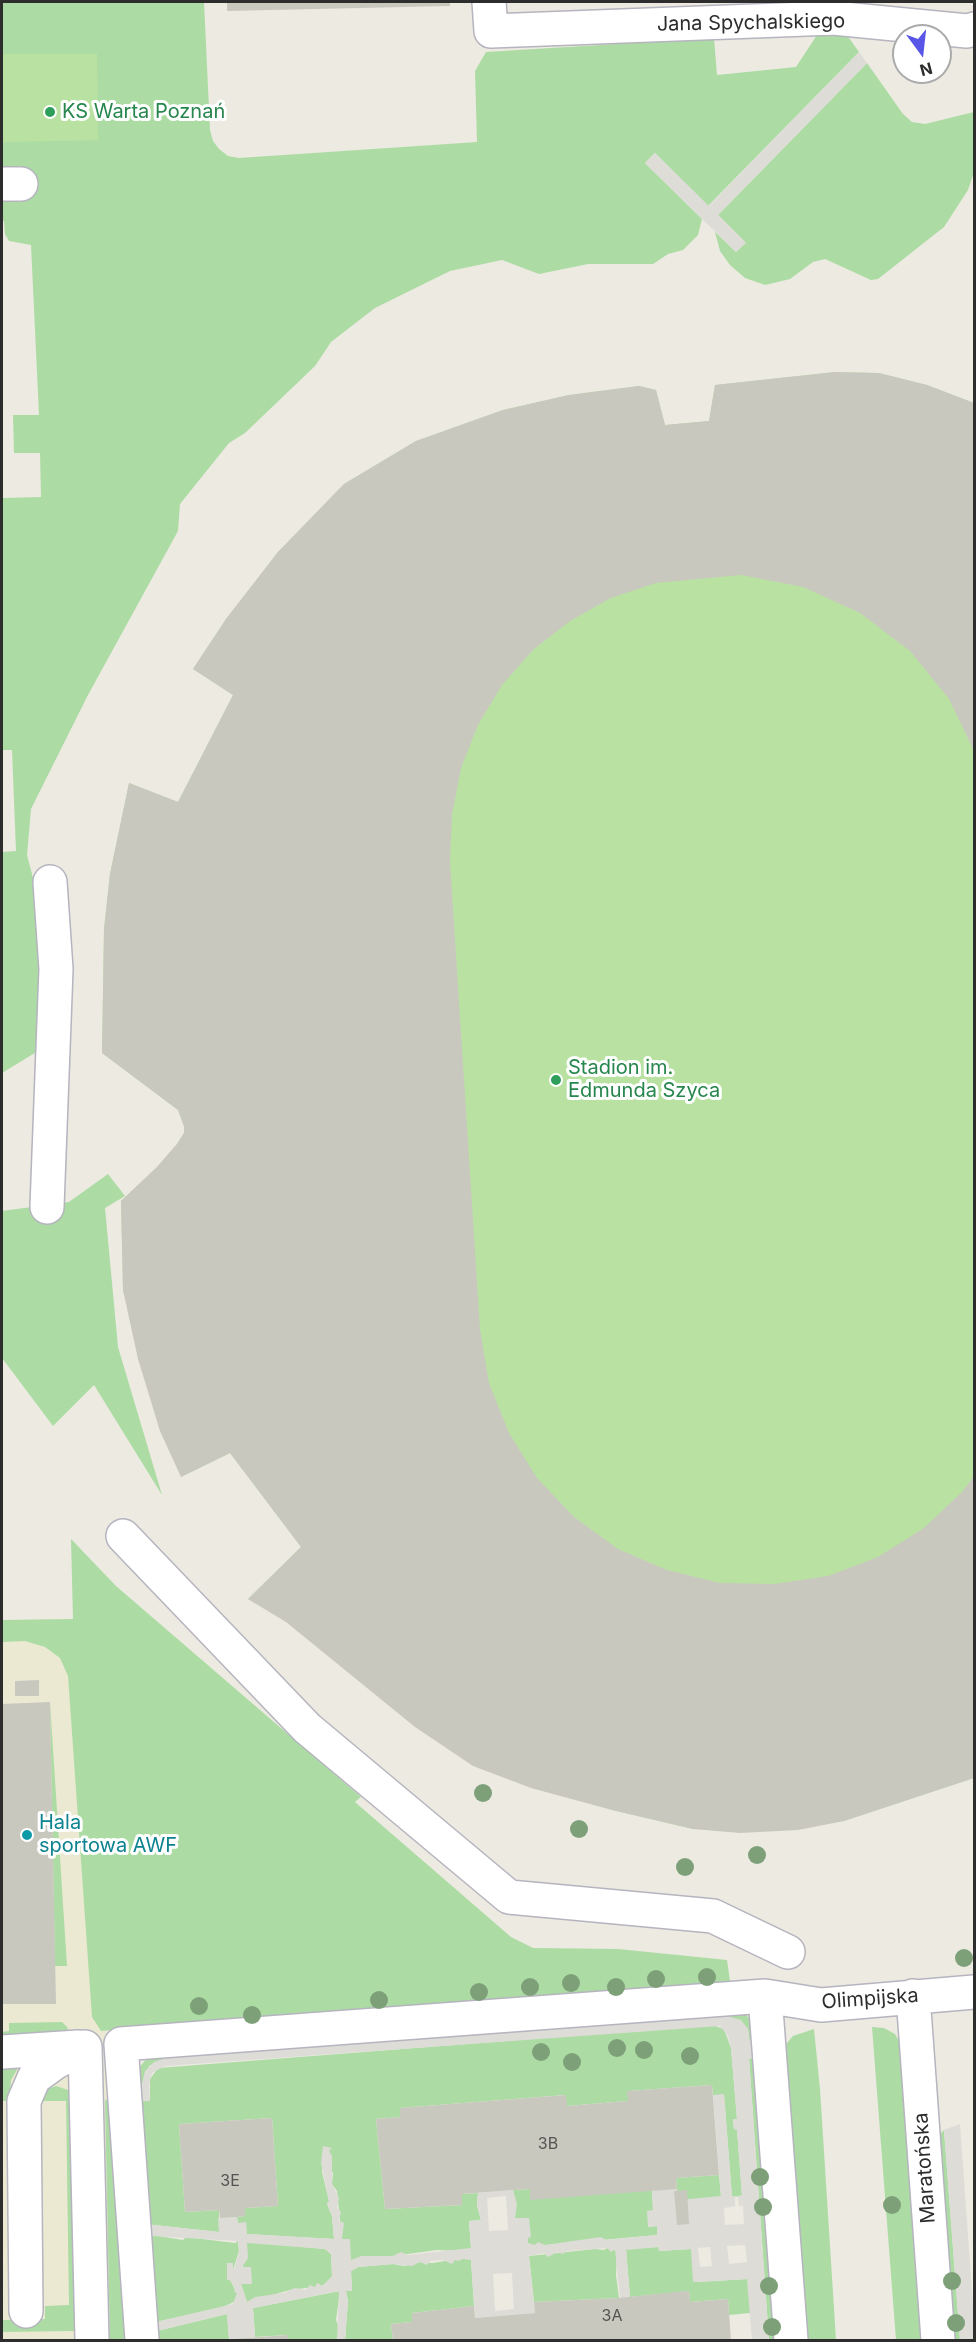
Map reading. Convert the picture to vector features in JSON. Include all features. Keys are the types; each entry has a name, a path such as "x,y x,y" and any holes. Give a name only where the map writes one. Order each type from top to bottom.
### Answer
{"street":[{"name":"Jana Spychalskiego","path":"490,16 833,18 967,31 975,29"},
{"path":"46,1207 56,969 50,882"},
{"path":"123,1536 307,1728 509,1897 713,1916 788,1952"},
{"name":"Olimpijska","path":"2,2052 765,1996 821,2005 975,1992"},
{"path":"765,1996 791,2340"},
{"name":"Maratońska","path":"913,1996 938,2340"},
{"path":"121,2044 142,2340"},
{"path":"26,2311 24,2102 34,2078 56,2062 85,2047 93,2340"}],"shaded area":[{"path":"859,52 867,63 718,215 746,243 736,252 645,163 655,153 709,206"},
{"path":"73,1619 129,2340 2,2340 2,1620"},
{"path":"727,2016 741,2020 748,2029 749,2039 756,2039 757,2058 749,2059 769,2340 752,2340 747,2279 693,2282 691,2249 659,2251 658,2247 626,2250 630,2297 620,2298 615,2249 611,2252 607,2248 566,2251 563,2254 557,2252 548,2257 544,2253 529,2256 535,2313 475,2318 471,2260 463,2259 455,2260 452,2264 443,2260 430,2261 427,2265 420,2262 412,2266 393,2264 358,2267 351,2271 352,2291 346,2291 348,2301 345,2340 337,2340 339,2291 253,2308 255,2337 229,2339 227,2314 153,2332 156,2322 233,2304 237,2293 234,2292 235,2288 230,2280 227,2280 227,2263 233,2263 233,2268 235,2268 239,2251 238,2241 152,2236 146,2234 145,2224 219,2232 218,2218 237,2217 238,2223 246,2222 247,2234 334,2239 332,2216 327,2204 329,2201 321,2163 323,2146 332,2148 329,2151 332,2156 332,2184 339,2198 337,2208 341,2212 339,2221 344,2223 342,2239 350,2239 351,2260 362,2256 393,2256 401,2252 408,2255 471,2248 469,2221 481,2220 477,2205 478,2193 513,2190 517,2204 515,2218 529,2218 531,2237 528,2238 528,2243 535,2245 538,2242 545,2245 601,2237 606,2240 657,2235 657,2226 648,2227 647,2211 653,2210 652,2189 677,2189 678,2200 721,2196 713,2095 724,2094 732,2196 735,2196 735,2206 724,2208 725,2225 744,2224 743,2206 739,2206 738,2196 742,2195 737,2130 734,2129 733,2119 737,2119 731,2048 728,2036 720,2026 165,2066 152,2073 149,2084 150,2101 136,2101 135,2084 142,2084 145,2071 154,2062 166,2058","holes":["506,2196 508,2230 489,2231 487,2198","247,2243 325,2249 331,2254 332,2276 323,2286 317,2283 315,2287 310,2285 306,2290 295,2288 284,2293 255,2297 247,2302 241,2284 252,2284 251,2267 242,2267 248,2258","745,2245 747,2262 729,2264 727,2246","710,2247 712,2266 700,2267 698,2248","512,2273 514,2309 495,2311 493,2274"]},
{"path":"960,2124 974,2340 960,2340 944,2130"}],"green space":[{"path":"2,2 204,2 210,130 213,141 219,149 228,156 239,158 477,142 475,71 486,52 714,38 717,75 796,67 819,32 844,31 859,52 708,206 655,153 645,163 702,219 698,235 683,250 668,254 653,264 588,264 539,274 502,260 450,271 375,308 331,342 315,366 245,433 229,443 180,504 178,531 88,695 31,809 27,855 37,893 43,1048 2,1073 2,852 16,851 12,750 2,750 2,498 41,497 40,453 14,453 13,415 39,415 31,245 9,241 5,234 4,221 2,221 2,201 29,200 28,168 2,168"},
{"name":"KS Warta Poznań","path":"2,54 97,54 98,140 2,142"},
{"path":"867,63 903,114 912,122 925,124 974,112 974,172 968,190 944,227 878,279 871,280 825,259 813,262 790,279 765,285 745,278 730,265 720,251 715,232 736,252 745,242 718,215"},
{"name":"Stadion im. Edmunda Szyca","path":"835,372 879,373 927,385 974,403 974,1778 844,1821 693,1829 612,1810 248,1599 301,1547 230,1453 181,1477 123,1290 121,1201 157,1167 177,1144 184,1133 184,1126 178,1110 102,1053 104,929 110,874 129,783 178,802 233,695 193,669 226,619 278,552 344,484 416,441 503,410 569,395 639,386 656,390 665,425 709,421 715,385"},
{"path":"108,1174 125,1196 105,1208 118,1347 162,1495 94,1385 53,1426 2,1358 2,1211 69,1202"},
{"path":"71,1539 116,1586 361,1797 355,1802 511,1937 533,1948 618,1949 727,1960 730,1981 101,2031 92,2017 68,1676 60,1658 45,1647 25,1641 2,1642 2,1620 73,1619"},
{"path":"50,1702 67,1966 55,1966"},
{"path":"745,2014 751,2020 756,2039 749,2039 748,2029 727,2016 166,2058 149,2066 142,2084 135,2084 138,2069 149,2056"},
{"path":"62,2022 68,2028 65,2033 2,2040 2,2032 9,2031 9,2023"},
{"path":"712,2025 724,2029 731,2048 737,2119 733,2120 734,2129 737,2129 742,2196 732,2197 724,2095 713,2095 712,2085 628,2091 628,2101 567,2106 565,2095 400,2108 400,2117 376,2119 385,2209 462,2205 462,2194 478,2193 477,2206 481,2220 469,2221 471,2248 465,2251 437,2250 393,2256 362,2256 351,2261 342,2239 337,2191 332,2184 333,2173 323,2152 322,2172 329,2201 327,2204 332,2216 334,2239 246,2234 238,2223 237,2217 245,2216 245,2208 278,2206 272,2118 179,2124 185,2212 219,2210 219,2232 145,2224 136,2101 150,2100 150,2079 158,2068"},
{"path":"872,2027 884,2028 895,2034 902,2046 924,2340 896,2340"},
{"path":"814,2029 836,2340 805,2340 784,2055 787,2043 793,2036"},
{"path":"749,2058 757,2058 778,2340 769,2340"},
{"path":"2,2060 21,2063 11,2080 9,2101 2,2101"},
{"path":"56,2086 68,2090 71,2100 75,2331 2,2332 2,2320 45,2319 45,2306 69,2305 66,2101 39,2101 45,2090"},
{"path":"111,2099 129,2340 110,2340 105,2100"},
{"path":"944,2130 960,2340 952,2340 937,2137"},
{"path":"719,2175 721,2197 678,2201 676,2178"},
{"path":"530,2189 530,2199 652,2189 653,2210 649,2227 657,2226 658,2235 534,2246 528,2243 528,2237 531,2237 514,2219 516,2211 513,2190"},
{"path":"146,2234 183,2240 186,2237 235,2243 238,2241 239,2251 230,2280 237,2293 236,2301 223,2307 156,2322"},
{"path":"247,2242 325,2249 331,2254 332,2277 322,2286 290,2290 247,2302 241,2284 244,2282 243,2263"},
{"path":"659,2247 659,2251 691,2249 698,2282 748,2279 750,2313 729,2315 728,2299 690,2302 689,2291 630,2297 626,2249"},
{"path":"607,2248 617,2251 616,2275 619,2298 534,2302 529,2256"},
{"path":"463,2258 471,2260 474,2306 412,2313 412,2322 391,2324 393,2340 345,2340 348,2301 346,2291 352,2291 351,2271 358,2267 393,2264 404,2266 420,2262 433,2263"},
{"path":"340,2291 336,2320 339,2327 337,2340 288,2340 287,2335 255,2337 253,2308"},
{"path":"227,2314 229,2339 154,2340 153,2332"}],"building":[{"path":"227,2 450,2 450,6 227,11"},
{"path":"835,372 879,373 927,385 974,403 974,751 949,699 910,651 860,613 803,587 741,575 656,583 611,598 570,621 534,649 502,685 478,725 461,768 452,815 450,861 480,1329 489,1383 509,1433 537,1478 574,1517 618,1549 667,1570 720,1583 774,1584 828,1576 878,1557 924,1528 963,1491 974,1476 974,1778 844,1821 798,1830 740,1833 693,1829 612,1810 531,1788 473,1766 415,1727 286,1622 248,1599 301,1547 230,1453 181,1477 160,1431 138,1359 123,1290 121,1201 157,1167 177,1144 184,1133 184,1126 178,1110 102,1053 104,929 110,874 129,783 178,802 233,695 193,669 226,619 278,552 344,484 416,441 503,410 569,395 639,386 656,390 665,425 709,421 715,385"},
{"path":"39,1680 39,1696 15,1696 15,1681"},
{"name":"Hala sportowa AWF","path":"50,1702 56,2004 2,2004 2,1704"},
{"path":"712,2085 719,2175 676,2178 677,2189 530,2200 530,2189 513,2190 462,2194 462,2205 385,2209 376,2119 400,2117 400,2108 566,2095 567,2106 628,2101 627,2091"},
{"path":"272,2118 278,2206 245,2208 245,2216 237,2217 220,2218 219,2210 185,2212 179,2124"},
{"path":"687,2190 689,2224 677,2225 674,2191"},
{"path":"689,2291 690,2302 728,2299 731,2340 393,2340 391,2324 412,2322 412,2313 474,2306 475,2318 535,2313 534,2302 619,2298"},
{"path":"288,2335 288,2340 231,2339"}],"place":[{"name":"KS Warta Poznań","path":"50,112"},
{"name":"Stadion im. Edmunda Szyca","path":"556,1080"},
{"name":"Hala sportowa AWF","path":"27,1835"}]}
